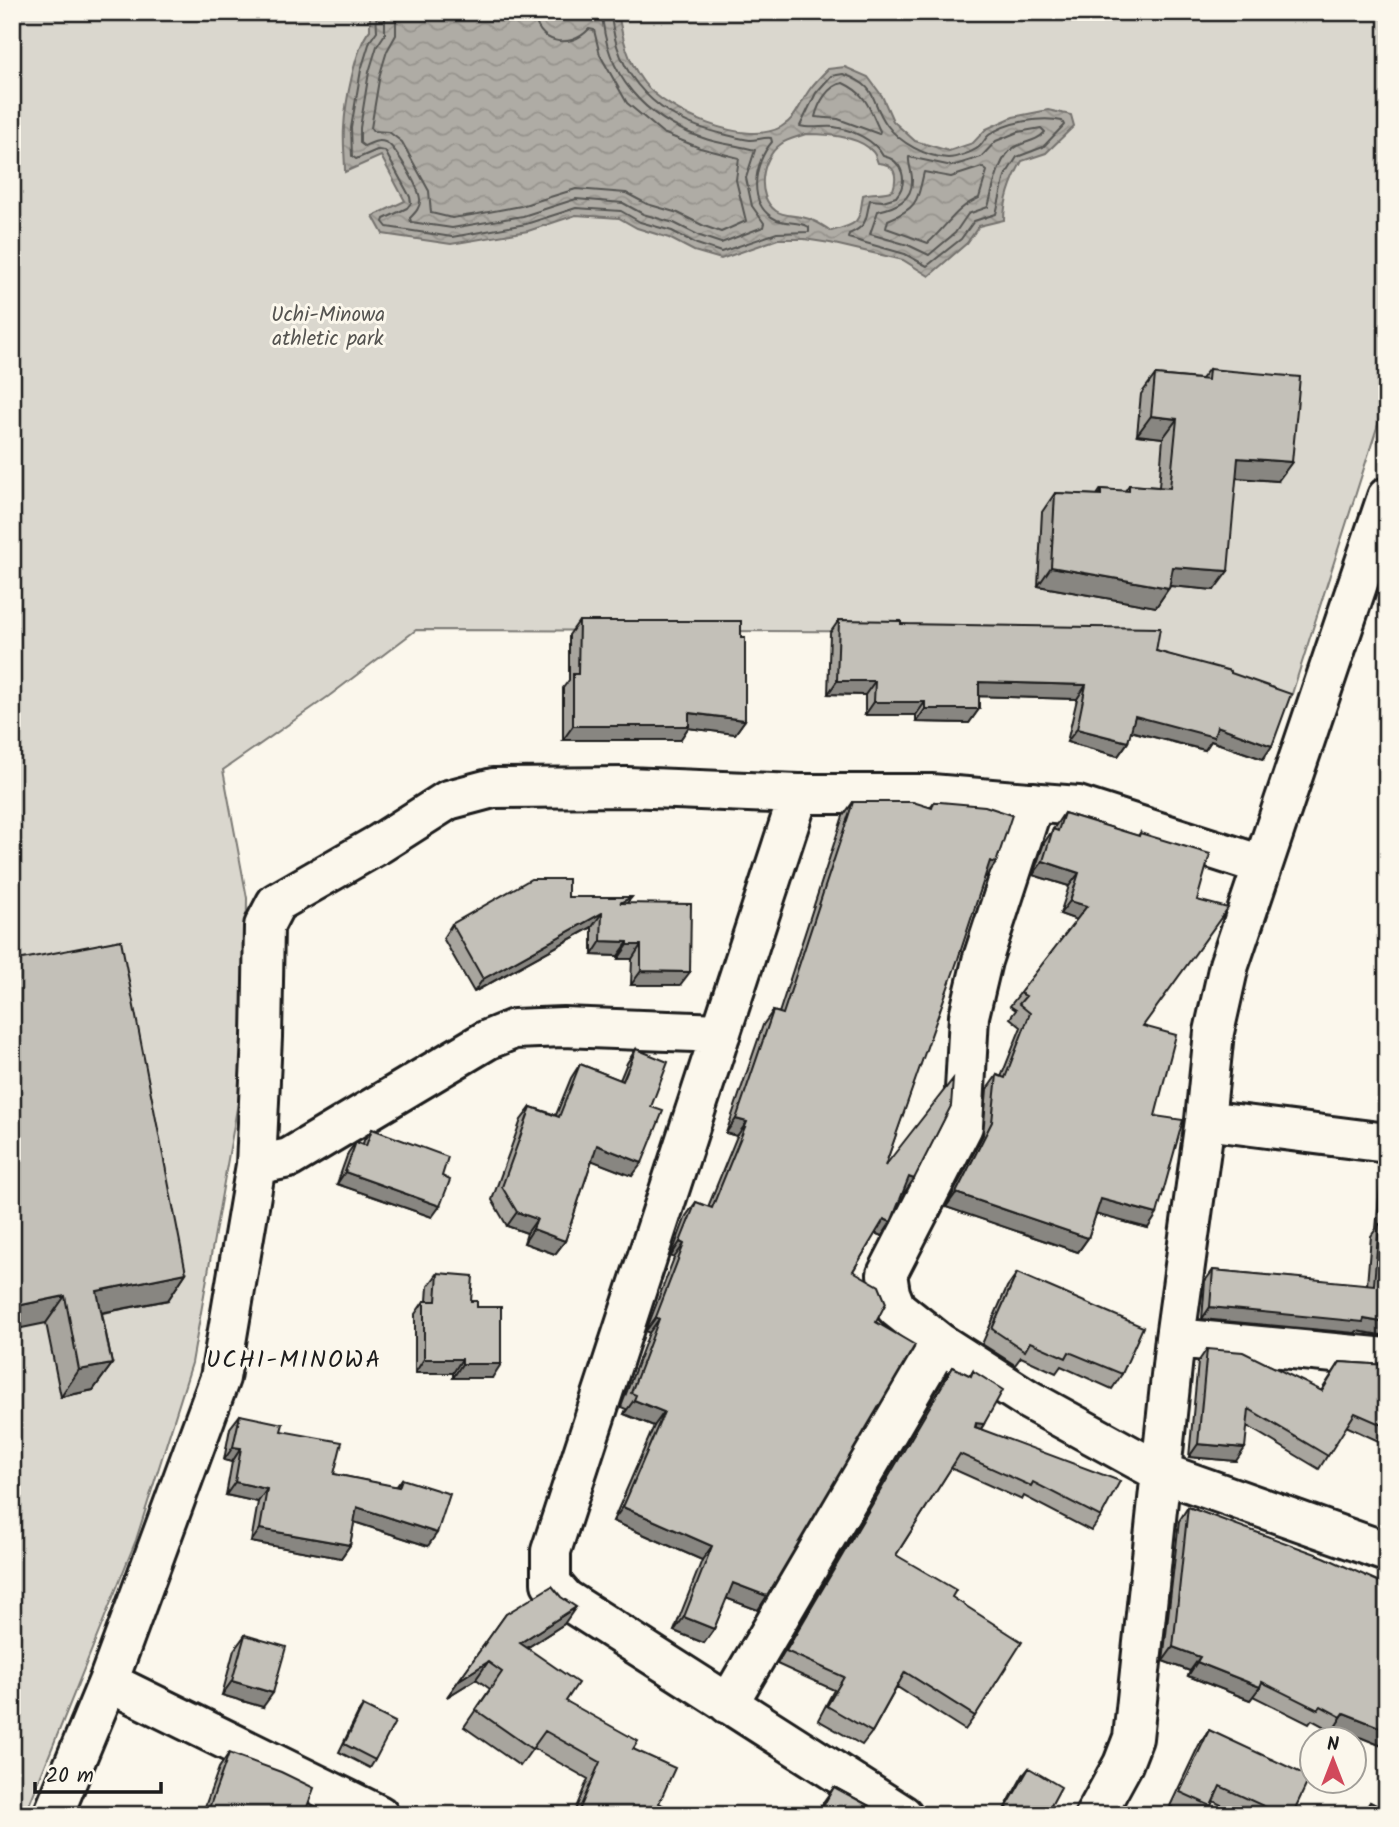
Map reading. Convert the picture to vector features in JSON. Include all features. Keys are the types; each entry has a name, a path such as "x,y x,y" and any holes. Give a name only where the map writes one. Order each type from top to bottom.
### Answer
{"street":[{"path":"1095,1815 1133,1738 1175,1338 1205,1120 1214,1032 1229,965 1387,497"},
{"path":"53,1815 108,1682 219,1378 256,1165 264,926 276,902 346,863 448,800 493,788 932,794 1077,806 1262,865"},
{"path":"799,794 551,1551 551,1583 565,1599 903,1815"},
{"path":"1034,802 982,961 969,1016 962,1126 887,1274 896,1308 940,1343 1029,1400 1160,1472 1387,1552"},
{"path":"256,1165 289,1158 487,1040 514,1029 563,1027 721,1033"},
{"path":"1205,1120 1387,1143"},
{"path":"1175,1338 1387,1358"},
{"path":"729,1704 940,1343"},
{"path":"108,1682 363,1811"}],"green space":[{"name":"Uchi-Minowa athletic park","path":"12,12 1387,12 1387,396 1291,697 1032,632 416,630 329,696 223,770 247,898 245,1063 192,1363 136,1540 25,1815 12,1815"}],"water":[{"path":"370,12 558,12 564,16 571,12 618,12 626,49 644,83 670,105 728,130 766,132 781,127 795,115 810,89 828,69 845,67 868,77 882,96 893,121 915,141 949,151 973,143 986,129 1013,117 1048,110 1071,115 1074,126 1046,153 1022,161 1009,189 1004,220 979,226 967,243 929,276 903,260 804,239 778,239 721,259 694,251 619,218 576,215 528,231 451,244 383,234 373,216 405,201 381,156 345,172 346,105 355,62 370,30","holes":["806,134 832,135 860,142 873,152 878,163 892,168 895,175 893,190 863,195 859,216 853,224 831,231 810,219 776,211 765,196 765,167 774,150 781,144"]}],"building":[{"path":"1209,369 1300,377 1292,462 1238,458 1228,571 1173,567 1169,588 1051,567 1055,493 1101,495 1101,489 1129,491 1129,485 1170,488 1177,419 1151,416 1155,375 1208,380"},
{"path":"839,620 901,621 901,624 1160,628 1156,651 1231,671 1291,694 1272,746 1217,726 1214,737 1135,716 1128,742 1077,729 1086,685 979,682 979,709 925,709 925,702 874,702 875,681 837,681"},
{"path":"579,621 741,621 741,638 745,638 745,720 689,713 689,726 573,726 573,674 578,674"},
{"path":"853,802 913,802 932,808 934,802 940,802 985,806 1012,815 996,863 990,861 885,1166 953,1079 951,1106 914,1179 909,1177 891,1222 884,1219 853,1271 879,1286 886,1303 876,1322 915,1345 767,1596 733,1583 714,1629 684,1617 712,1546 623,1507 664,1412 634,1400 636,1395 631,1393 659,1319 656,1317 684,1244 680,1242 696,1202 712,1208 747,1122 736,1119 773,1011 783,1014"},
{"path":"1064,813 1210,854 1197,900 1228,908 1143,1026 1176,1035 1155,1116 1183,1120 1157,1214 1101,1199 1088,1238 956,1193 992,1122 997,1075 1005,1078 1030,1013 1019,1004 1026,996 1020,993 1087,906 1070,901 1079,873 1043,861 1053,829 1058,831"},
{"path":"531,879 568,879 568,897 632,897 620,903 691,904 690,972 641,971 641,945 601,941 602,913 483,979 452,924"},
{"path":"121,940 186,1273 97,1291 112,1364 79,1370 65,1296 12,1307 12,961"},
{"path":"636,1049 668,1062 651,1107 663,1111 642,1163 597,1145 565,1241 533,1229 537,1219 517,1212 502,1187 531,1107 559,1117 580,1064 623,1081"},
{"path":"372,1129 448,1157 442,1176 450,1180 440,1206 345,1172 356,1142 366,1146"},
{"path":"1387,1185 1387,1323 1210,1307 1213,1270 1374,1285 1379,1224 1383,1225"},
{"path":"438,1273 473,1276 471,1301 477,1301 477,1307 501,1307 501,1364 462,1364 462,1359 424,1359 424,1301 436,1301"},
{"path":"1017,1273 1143,1327 1122,1374 1069,1352 1066,1358 1030,1342 1025,1351 992,1329"},
{"path":"1207,1349 1243,1352 1322,1391 1340,1362 1387,1365 1387,1427 1355,1413 1328,1456 1249,1409 1245,1448 1198,1444"},
{"path":"953,1367 971,1376 973,1371 1003,1390 984,1424 976,1423 975,1427 1120,1481 1101,1517 1033,1482 1031,1486 960,1454 896,1555 956,1590 952,1597 1022,1642 975,1716 905,1672 872,1732 827,1706 844,1677 786,1651"},
{"path":"240,1415 283,1424 281,1431 342,1442 334,1474 399,1487 402,1479 450,1494 437,1533 357,1507 350,1545 260,1529 267,1489 235,1482 241,1448 233,1447"},
{"path":"1188,1507 1324,1557 1384,1584 1387,1578 1387,1730 1344,1713 1341,1717 1321,1706 1318,1710 1262,1682 1260,1687 1197,1662 1200,1657 1173,1647"},
{"path":"552,1586 561,1597 576,1607 520,1643 578,1683 566,1701 638,1741 633,1749 675,1768 659,1803 679,1815 577,1815 600,1762 545,1731 532,1749 476,1710 502,1672 488,1662 459,1680 506,1614"},
{"path":"245,1635 286,1647 273,1693 232,1681"},
{"path":"363,1706 395,1722 375,1760 344,1744"},
{"path":"1209,1730 1298,1771 1298,1796 1301,1796 1292,1815 1283,1815 1220,1786 1211,1806 1180,1792"},
{"path":"229,1753 281,1772 314,1788 304,1815 203,1815 204,1812 207,1814"},
{"path":"1029,1768 1061,1787 1046,1815 1019,1815 1006,1808"},
{"path":"834,1787 886,1815 818,1815"},
{"path":"1387,1795 1387,1815 1364,1815 1370,1802 1381,1808"}],"district":[{"name":"UCHI-MINOWA","path":"294,1360"}]}
